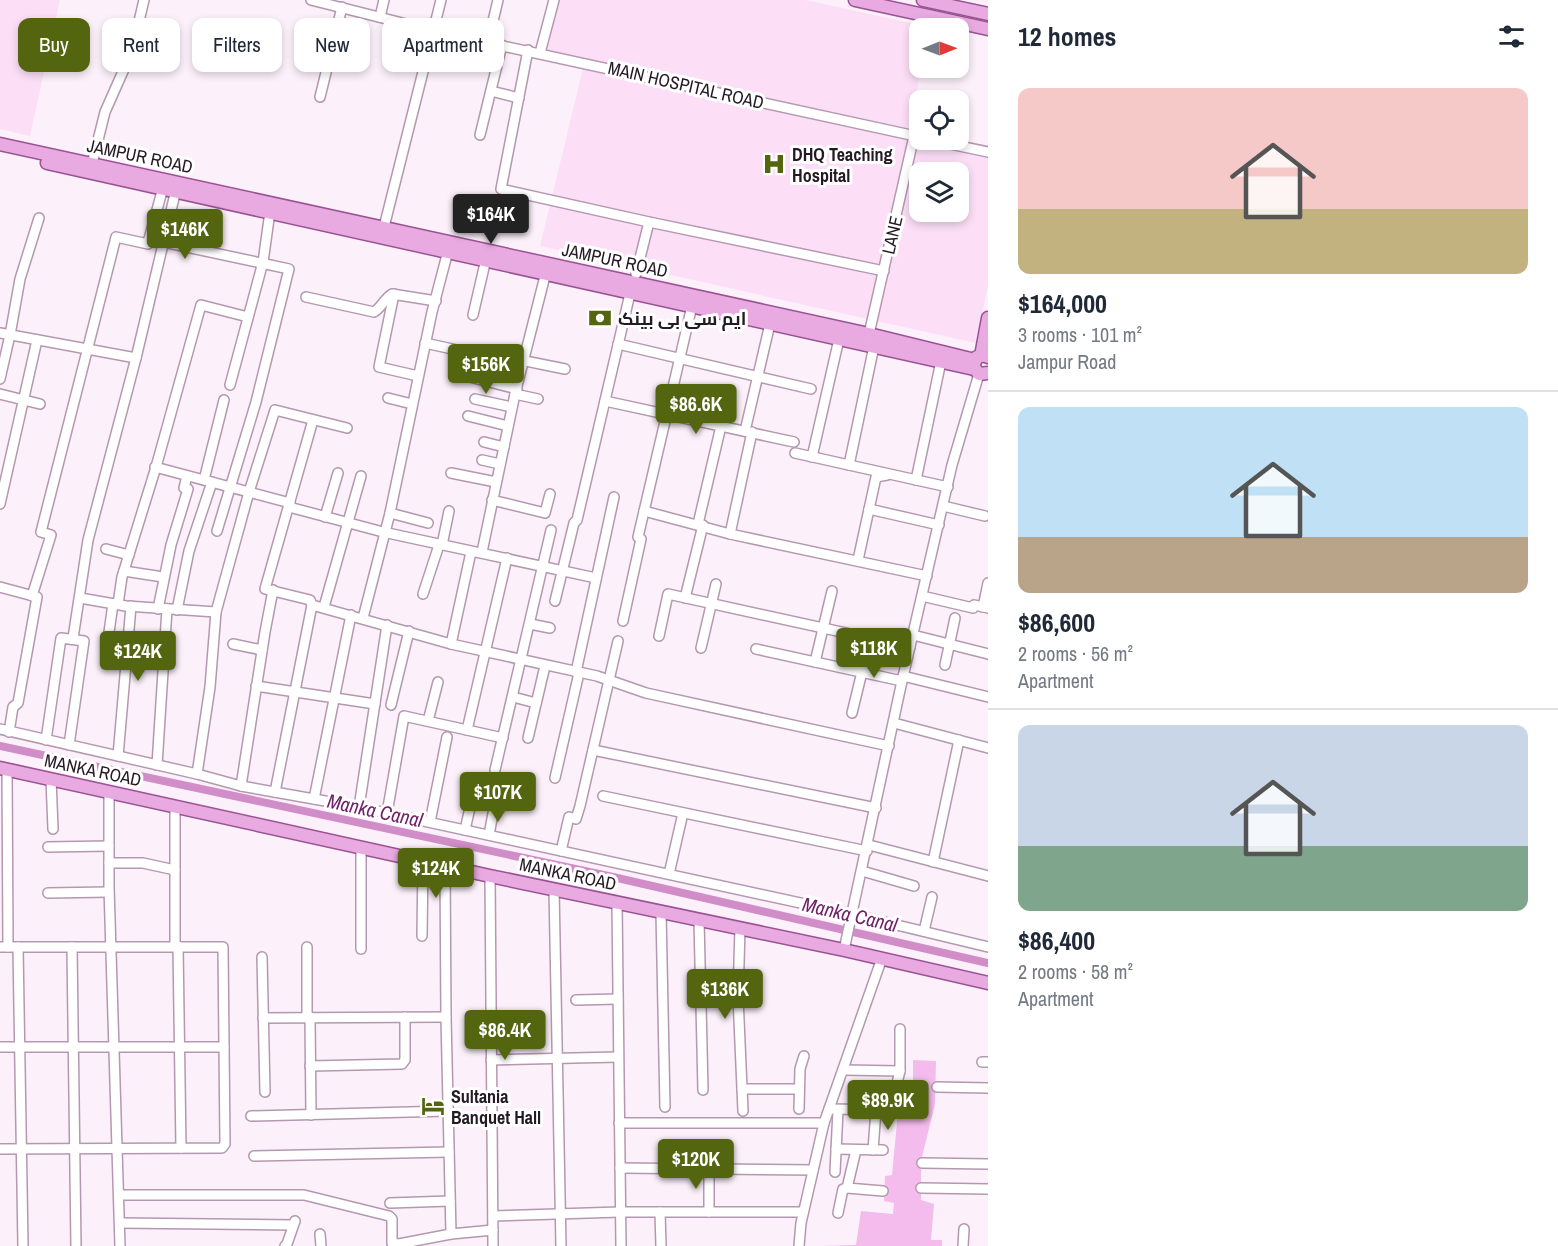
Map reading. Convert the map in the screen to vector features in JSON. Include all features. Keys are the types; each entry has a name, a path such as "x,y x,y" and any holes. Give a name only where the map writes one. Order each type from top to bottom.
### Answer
{"main road":[{"path":"855,0 988,29"},
{"path":"923,0 988,14"},
{"name":"JAMPUR ROAD","path":"0,144 384,227 871,340 982,362"},
{"name":"JAMPUR ROAD","path":"0,152 839,339 871,340"},
{"path":"982,362 988,318"},
{"name":"MANKA ROAD","path":"3,768 617,903 740,928 845,944 882,958 988,982"}],"street":[{"path":"92,164 105,112 132,51 144,0"},
{"name":"MAIN HOSPITAL ROAD","path":"311,0 328,2 342,8 384,18"},
{"path":"380,17 384,0"},
{"path":"437,18 441,0"},
{"path":"494,18 498,0"},
{"path":"540,53 554,0"},
{"path":"320,97 342,8"},
{"name":"MAIN HOSPITAL ROAD","path":"504,45 909,134"},
{"path":"528,50 501,189 884,271"},
{"path":"384,227 424,72"},
{"path":"480,135 496,72"},
{"path":"491,91 519,98"},
{"path":"969,148 988,152"},
{"name":"LANE","path":"849,465 884,271 914,150"},
{"path":"32,596 51,535 41,532 117,237 148,244 161,195"},
{"path":"72,638 88,540 136,358 174,198"},
{"path":"0,379 20,279 39,218"},
{"path":"230,385 263,262 268,219"},
{"path":"636,274 649,222"},
{"path":"149,239 290,269 256,402 217,531"},
{"path":"363,618 383,532 390,513 418,376 448,251"},
{"path":"473,315 486,259"},
{"path":"482,552 512,407 544,279"},
{"path":"306,297 374,312 386,298 394,294 436,301"},
{"path":"394,294 379,367 418,376"},
{"path":"555,601 574,523 577,520 629,298"},
{"path":"106,646 124,571 201,305 248,316"},
{"path":"623,621 641,539 638,537 691,310"},
{"path":"730,534 757,376 768,328"},
{"path":"0,333 136,358"},
{"path":"812,457 839,339"},
{"path":"0,504 37,340"},
{"path":"426,343 475,354 477,351 565,369"},
{"path":"618,345 811,389"},
{"path":"845,944 952,465 982,362"},
{"path":"916,480 940,366"},
{"path":"462,375 538,399"},
{"path":"0,394 40,404"},
{"path":"388,398 412,404"},
{"path":"475,399 512,407"},
{"path":"167,609 189,552 208,481 224,400"},
{"path":"605,401 748,432 795,448 812,457 948,487"},
{"path":"197,774 210,687 216,612 249,492 275,410 347,428"},
{"path":"468,416 508,426"},
{"path":"313,420 265,589 310,600 312,604 452,644 577,672 646,693 889,746"},
{"path":"685,598 721,426"},
{"path":"484,442 504,447"},
{"path":"482,460 500,464"},
{"path":"155,467 249,492 347,524 596,578"},
{"path":"451,472 496,482"},
{"path":"325,517 338,473"},
{"path":"858,560 876,477 889,474"},
{"path":"157,765 167,609 163,577 188,489 184,488 187,476"},
{"path":"324,607 361,476"},
{"path":"492,500 545,513 550,494"},
{"path":"555,778 614,497"},
{"path":"943,506 985,516"},
{"path":"869,509 939,525"},
{"path":"423,594 449,511"},
{"path":"644,511 730,534 927,576"},
{"path":"390,513 428,523"},
{"path":"495,770 551,530"},
{"path":"106,549 129,555"},
{"path":"452,644 471,552"},
{"path":"467,730 507,558"},
{"path":"124,571 163,577"},
{"path":"922,596 973,608 974,605 985,608 988,583"},
{"path":"700,648 716,584"},
{"path":"0,599 1,587 37,597 18,703 14,706 4,730 241,786 359,807 561,850 851,914 988,947"},
{"path":"241,786 273,591"},
{"path":"815,662 832,591"},
{"path":"659,636 668,594 910,647"},
{"path":"80,598 131,606 216,612"},
{"path":"274,792 312,604"},
{"path":"118,756 131,606"},
{"path":"314,799 351,615"},
{"path":"945,665 955,618"},
{"path":"530,624 550,628"},
{"path":"359,807 387,625"},
{"path":"391,705 410,631"},
{"path":"913,636 988,654"},
{"path":"46,740 61,638 72,638 84,641 69,745"},
{"path":"852,713 870,639"},
{"path":"561,850 569,817 576,819 618,641"},
{"path":"232,644 262,650"},
{"path":"756,649 988,697"},
{"path":"528,738 545,666"},
{"path":"428,721 438,682"},
{"path":"256,686 375,704"},
{"path":"513,697 536,703"},
{"path":"387,813 404,716 503,738"},
{"path":"894,723 988,748"},
{"path":"430,822 447,737"},
{"path":"933,862 959,740"},
{"path":"593,750 876,808"},
{"path":"0,1149 222,1148 225,1144 223,947 4,947 3,768"},
{"path":"51,779 52,829"},
{"path":"109,792 109,892 120,1246"},
{"path":"603,796 988,874"},
{"path":"489,835 496,797"},
{"path":"465,830 471,803"},
{"path":"175,806 181,1148"},
{"path":"669,874 683,813"},
{"path":"48,847 109,846"},
{"path":"361,847 361,950"},
{"path":"422,936 423,861"},
{"path":"109,863 143,863 175,870"},
{"path":"446,866 446,1017 451,1234"},
{"path":"862,871 914,886"},
{"path":"490,876 493,1246"},
{"path":"554,889 561,1246"},
{"path":"48,892 109,892"},
{"path":"924,932 932,897"},
{"path":"617,903 621,1246"},
{"path":"661,912 665,1107"},
{"path":"699,920 703,1090"},
{"path":"740,928 738,997 743,1111"},
{"path":"72,946 76,1246"},
{"path":"18,947 23,1246"},
{"path":"306,947 311,1115"},
{"path":"262,957 265,1092"},
{"path":"835,1172 834,1109 843,1070 882,958"},
{"path":"576,1000 618,999"},
{"path":"310,1066 402,1064 405,1060 405,1017"},
{"path":"263,1018 446,1017"},
{"path":"897,1083 900,1071 900,1029"},
{"path":"0,1047 224,1047"},
{"path":"800,1109 800,1069 804,1056"},
{"path":"491,1060 618,1057"},
{"path":"843,1070 900,1071"},
{"path":"937,1087 988,1089"},
{"path":"742,1089 800,1089"},
{"path":"834,1109 894,1110"},
{"path":"799,1246 803,1212 824,1123 834,1109"},
{"path":"836,1149 878,1150 876,1110"},
{"path":"251,1116 448,1111"},
{"path":"619,1123 824,1123"},
{"path":"847,1188 856,1150"},
{"path":"254,1156 449,1152"},
{"path":"922,1163 988,1164"},
{"path":"620,1168 813,1170"},
{"path":"709,1169 709,1212"},
{"path":"921,1188 988,1189"},
{"path":"838,1213 843,1189 883,1191"},
{"path":"119,1195 304,1195 389,1216 392,1219 392,1243 403,1245 451,1234 493,1230"},
{"path":"390,1203 450,1201"},
{"path":"493,1216 620,1212 803,1212"},
{"path":"660,1212 661,1246"},
{"path":"120,1223 294,1223 286,1246"},
{"path":"963,1246 964,1229"},
{"path":"321,1234 321,1246"}],"shaded area":[{"path":"0,0 60,0 56,18 18,18 18,72 44,72 30,136 0,129"},
{"name":"DHQ Teaching Hospital","path":"556,0 806,0 909,23 909,78 919,78 917,90 909,90 909,150 968,150 988,155 988,286 976,343 540,246 584,64 542,54"},
{"path":"913,1060 936,1061 935,1104 921,1161 921,1200 934,1204 931,1240 942,1240 942,1246 822,1246 856,1245 861,1211 893,1214 894,1203 884,1201 885,1176 892,1175 901,1080 913,1080"}],"waterway":[{"name":"Manka Canal","path":"0,746 613,877 988,963"}],"place":[{"name":"DHQ Teaching Hospital","path":"774,164"},
{"name":"ایم سی بی بینک","path":"600,318"},
{"name":"Sultania Banquet Hall","path":"433,1106"}]}
